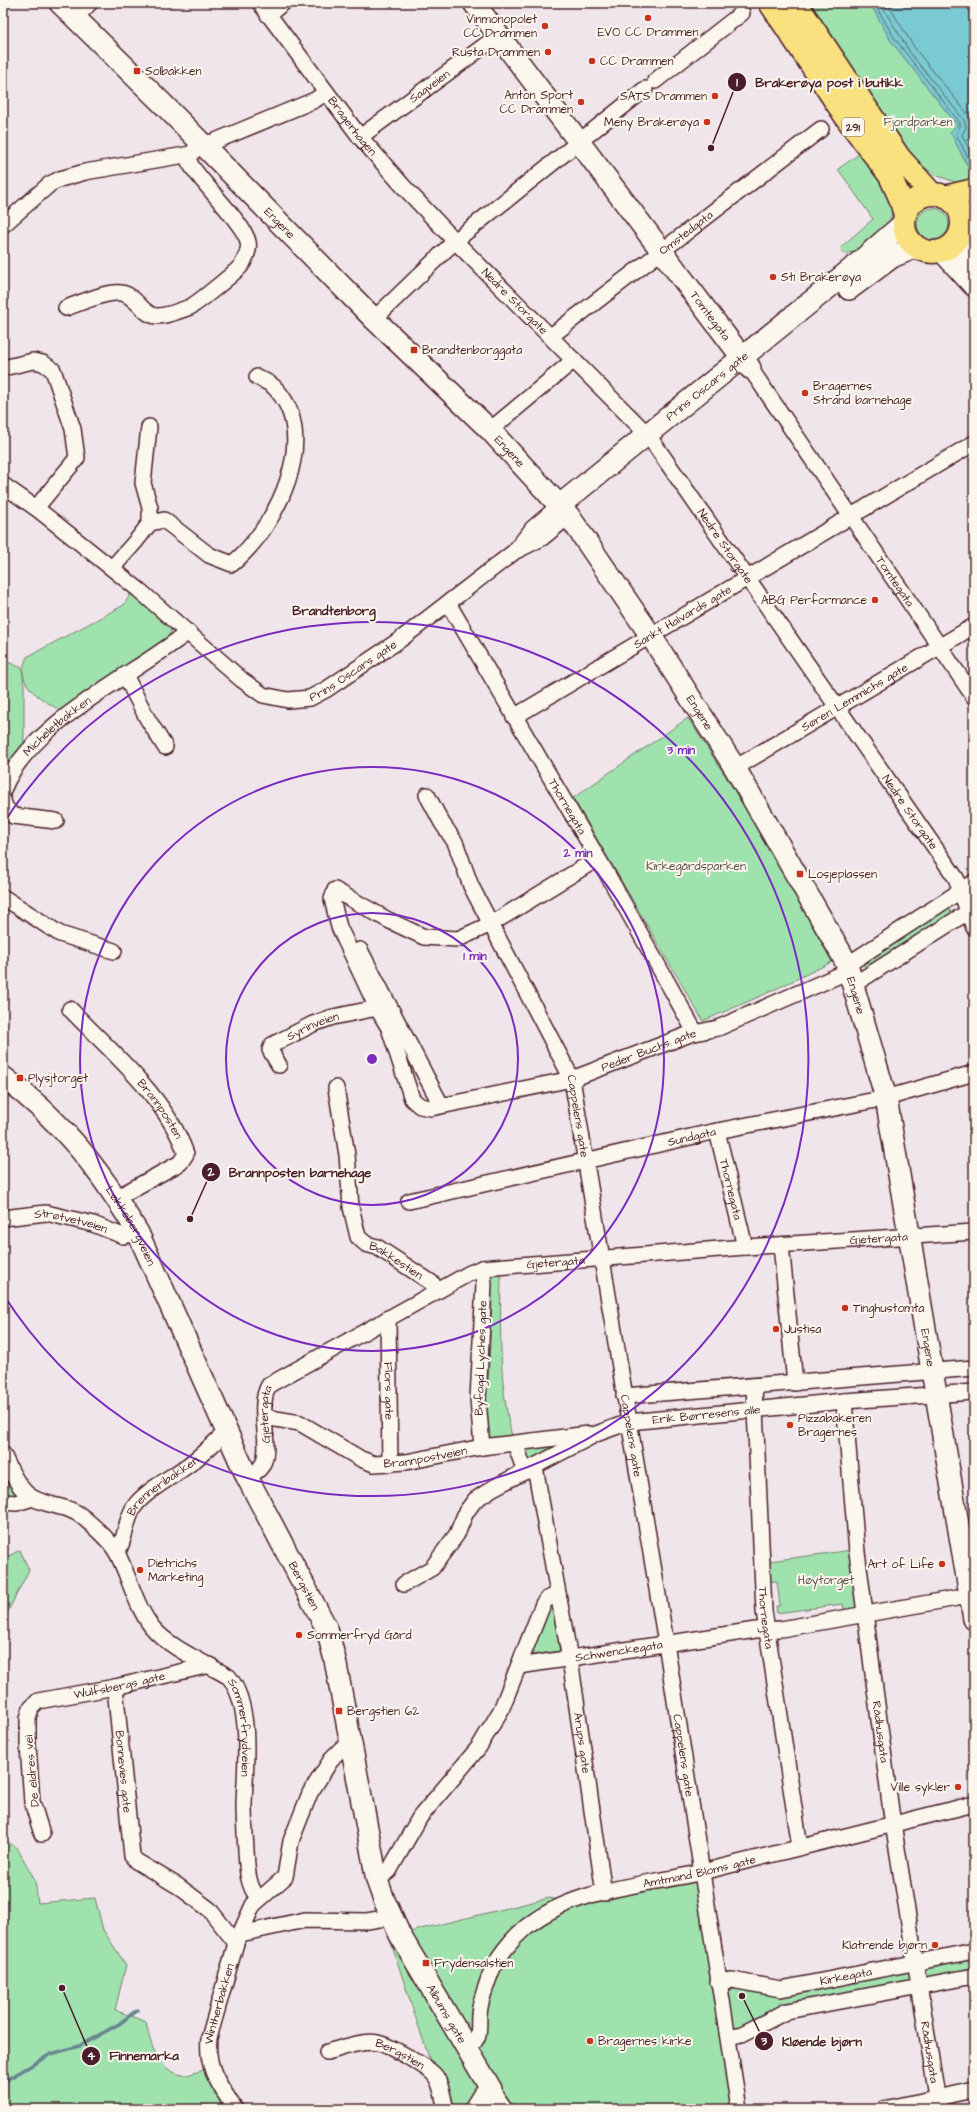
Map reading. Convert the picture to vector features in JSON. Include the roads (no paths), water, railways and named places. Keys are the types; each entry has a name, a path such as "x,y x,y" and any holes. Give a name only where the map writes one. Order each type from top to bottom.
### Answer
{"highway":[{"name":"291","path":"770,3 848,120 890,176 900,198 909,241 916,247"},
{"name":"291","path":"796,3 899,157 938,196 951,201 960,213 965,225"},
{"path":"904,220 915,200 974,190"},
{"path":"916,247 933,253 942,251 953,244 965,225"}],"main road":[{"name":"Engene","path":"60,3 196,148 490,430 565,511 651,636 735,768 850,974 886,1098 932,1372 972,1595 974,1619"},
{"name":"Tomtegata","path":"474,3 746,363"},
{"name":"Prins Oscars gate","path":"565,511 746,363 904,220"},
{"path":"965,225 974,272"},
{"name":"Prins Oscars gate","path":"746,363 882,263 916,247"},
{"path":"942,251 974,286"},
{"name":"Løkkebergveien","path":"3,1078 51,1116 84,1152 116,1198 138,1233 215,1405"},
{"name":"Bergstien","path":"215,1405 247,1476 327,1629 335,1660 377,1880 391,1917"},
{"name":"Albums gate","path":"391,1917 491,2089"},
{"path":"470,2109 470,2084 474,2076 480,2071"},
{"path":"475,2109 483,2096 491,2089"}],"street":[{"path":"75,18 90,3"},
{"path":"264,9 283,3"},
{"name":"Bragerhagen","path":"264,9 360,137 455,241"},
{"path":"374,319 455,241 742,13"},
{"name":"Sagveien","path":"360,137 499,35"},
{"path":"3,226 50,184 60,179 85,172 196,148 315,100 326,92"},
{"name":"Omstedgata","path":"551,336 821,129"},
{"path":"66,308 109,294 121,292 135,299 148,314 158,316 191,306 240,266 246,256 248,242 241,227 195,174 188,162 196,148"},
{"name":"Nedre Storgate","path":"455,241 551,336 652,440 956,878 960,892 971,910 974,928"},
{"path":"490,430 574,360"},
{"path":"3,368 33,361 43,363 53,370 73,429 77,458 36,508"},
{"name":"Tomtegata","path":"746,363 852,516 974,697"},
{"path":"150,523 164,520 208,554 232,564 242,556 265,528 291,472 296,445 290,410 275,387 257,377"},
{"path":"112,568 136,542 150,523 150,508 143,483 149,427"},
{"name":"Sankt Halvards gate","path":"514,717 974,443"},
{"name":"Prins Oscars gate","path":"3,485 36,508 112,568 242,680 263,695 288,700 310,698 327,689 377,656 514,552 542,538 565,511"},
{"name":"Thornegata","path":"448,603 597,859 695,1032"},
{"name":"Søren Lemmichs gate","path":"735,768 974,626"},
{"name":"Micheletbakken","path":"3,790 12,772 32,746 60,721 188,632"},
{"path":"126,675 147,718 165,746"},
{"name":"Cappelens gate","path":"427,795 442,823 455,842 471,886 572,1079 666,1643 739,2109"},
{"path":"3,800 5,807 13,816 56,821"},
{"path":"491,924 597,859"},
{"path":"850,974 974,882"},
{"name":"Peder Buchs gate","path":"491,924 458,939 424,937 388,920 335,890 332,899 339,926 377,1008 389,1028 412,1098 420,1106 431,1108 572,1079 695,1032 718,1028 850,974"},
{"path":"3,897 60,934 114,951"},
{"path":"334,909 345,922 384,993 441,1105"},
{"path":"850,974 971,910"},
{"name":"Syrinveien","path":"279,1065 270,1050 272,1045 313,1024 333,1017 377,1008"},
{"name":"Brannposten","path":"70,1009 152,1094 182,1144 186,1154 180,1163 116,1198"},
{"name":"Sundgata","path":"409,1201 717,1131 886,1098 974,1073"},
{"name":"Bakkestien","path":"336,1088 347,1155 351,1207 358,1237 366,1244 377,1247 432,1283 437,1291"},
{"name":"Thornegata","path":"717,1131 745,1247"},
{"name":"Strøtvetveien","path":"3,1218 46,1213 93,1224 124,1236 138,1233"},
{"name":"Gjetergata","path":"247,1476 260,1470 266,1456 264,1394 269,1385 437,1291 482,1268 745,1247 974,1232"},
{"path":"781,1245 795,1383"},
{"name":"Byfogd Lyches gate","path":"482,1268 484,1284 478,1399 482,1447"},
{"name":"Flors gate","path":"388,1318 390,1464"},
{"name":"Erik Børresens alle","path":"624,1396 974,1368"},
{"name":"Thornegata","path":"754,1386 766,1630 800,1848"},
{"name":"Erik Børresens alle","path":"404,1584 432,1568 457,1534 466,1512 475,1500 493,1488 530,1470 596,1434 630,1422 844,1401 974,1392"},
{"name":"Rådhusgata","path":"844,1401 864,1615 914,1963 938,2103"},
{"name":"Brannpostveien","path":"264,1417 300,1423 361,1459 374,1464 390,1464 482,1447 596,1434"},
{"name":"Brenneribakken","path":"117,1553 122,1546 127,1525 134,1507 160,1484 188,1465 227,1431"},
{"name":"Arups gate","path":"515,1443 530,1470 558,1594 570,1659 604,1893"},
{"name":"Sommerfrydveien","path":"3,1454 15,1478 23,1489 33,1498 67,1508 79,1514 117,1553 135,1598 154,1629 173,1645 229,1677 234,1684 244,1720 244,1814 247,1866 251,1886 259,1899"},
{"path":"3,1502 16,1503 33,1498"},
{"path":"377,1880 389,1871 420,1817 479,1747 501,1710 543,1604 547,1599 558,1594"},
{"name":"Schwenckegata","path":"519,1666 666,1643 864,1615 972,1595"},
{"name":"Wulfsbergs gate","path":"31,1708 38,1701 115,1687 210,1665"},
{"name":"Bonnevies gate","path":"115,1687 132,1856 136,1861 178,1886 209,1909 238,1938"},
{"name":"De eldres vei","path":"31,1708 28,1718 28,1745 32,1802 42,1834"},
{"path":"259,1899 285,1877 291,1842 310,1793 333,1757 341,1749 351,1746"},
{"name":"Amtmand Bloms gate","path":"467,2048 475,2042 478,2034 479,2013 490,1974 511,1942 527,1927 560,1906 604,1893 701,1872 974,1804"},
{"name":"Wintherbakken","path":"234,2109 212,2072 207,2054 209,2038 238,1938 253,1905 259,1899"},
{"path":"238,1938 305,1920 367,1921 391,1917"},
{"name":"Kirkegata","path":"718,1982 732,1980 781,1989 974,1951"},
{"name":"Kirkegata","path":"728,2037 742,2034 787,2011 974,1976"},
{"path":"456,2030 479,2013"},
{"name":"Bergstien","path":"326,2052 369,2043 379,2043 432,2071 437,2077 446,2109"},
{"name":"Albums gate","path":"491,2089 505,2109"},
{"path":"884,2109 938,2103 974,2090"}],"water":[{"path":"870,3 974,3 974,178 950,132 957,125 891,41"}],"waterway":[{"path":"3,2082 51,2054 79,2046 119,2024 137,2010"}],"place":[{"name":"EVO CC Drammen","path":"648,18"},
{"name":"Vinmonopolet CC Drammen","path":"545,26"},
{"name":"Rusta Drammen","path":"548,52"},
{"name":"CC Drammen","path":"592,61"},
{"name":"Solbakken","path":"137,71"},
{"name":"SATS Drammen","path":"715,96"},
{"name":"Anton Sport CC Drammen","path":"581,102"},
{"name":"Meny Brakerøya","path":"707,122"},
{"name":"Brakerøya post i butikk","path":"711,148"},
{"name":"St1 Brakerøya","path":"773,277"},
{"name":"Brandtenborggata","path":"414,350"},
{"name":"Bragernes Strand barnehage","path":"805,393"},
{"name":"ABG Performance","path":"875,600"},
{"name":"Losjeplassen","path":"800,874"},
{"name":"Plysjtorget","path":"20,1078"},
{"name":"Brannposten barnehage","path":"190,1219"},
{"name":"Tinghustomta","path":"845,1308"},
{"name":"Justisa","path":"776,1329"},
{"name":"Pizzabakeren Bragernes","path":"790,1425"},
{"name":"Art of Life","path":"942,1564"},
{"name":"Dietrichs Marketing","path":"140,1570"},
{"name":"Sommerfryd Gård","path":"299,1635"},
{"name":"Bergstien 62","path":"339,1711"},
{"name":"Ville sykler","path":"958,1787"},
{"name":"Klatrende bjørn","path":"935,1945"},
{"name":"Frydensalstien","path":"426,1963"},
{"name":"Finnemarka","path":"62,1988"},
{"name":"Kløende bjørn","path":"742,1996"},
{"name":"Bragernes kirke","path":"590,2041"}],"district":[{"name":"Brandtenborg","path":"334,611"}],"park label":[{"name":"Fjordparken","path":"918,122"},
{"name":"Kirkegårdsparken","path":"696,866"},
{"name":"Høytorget","path":"826,1580"}]}
